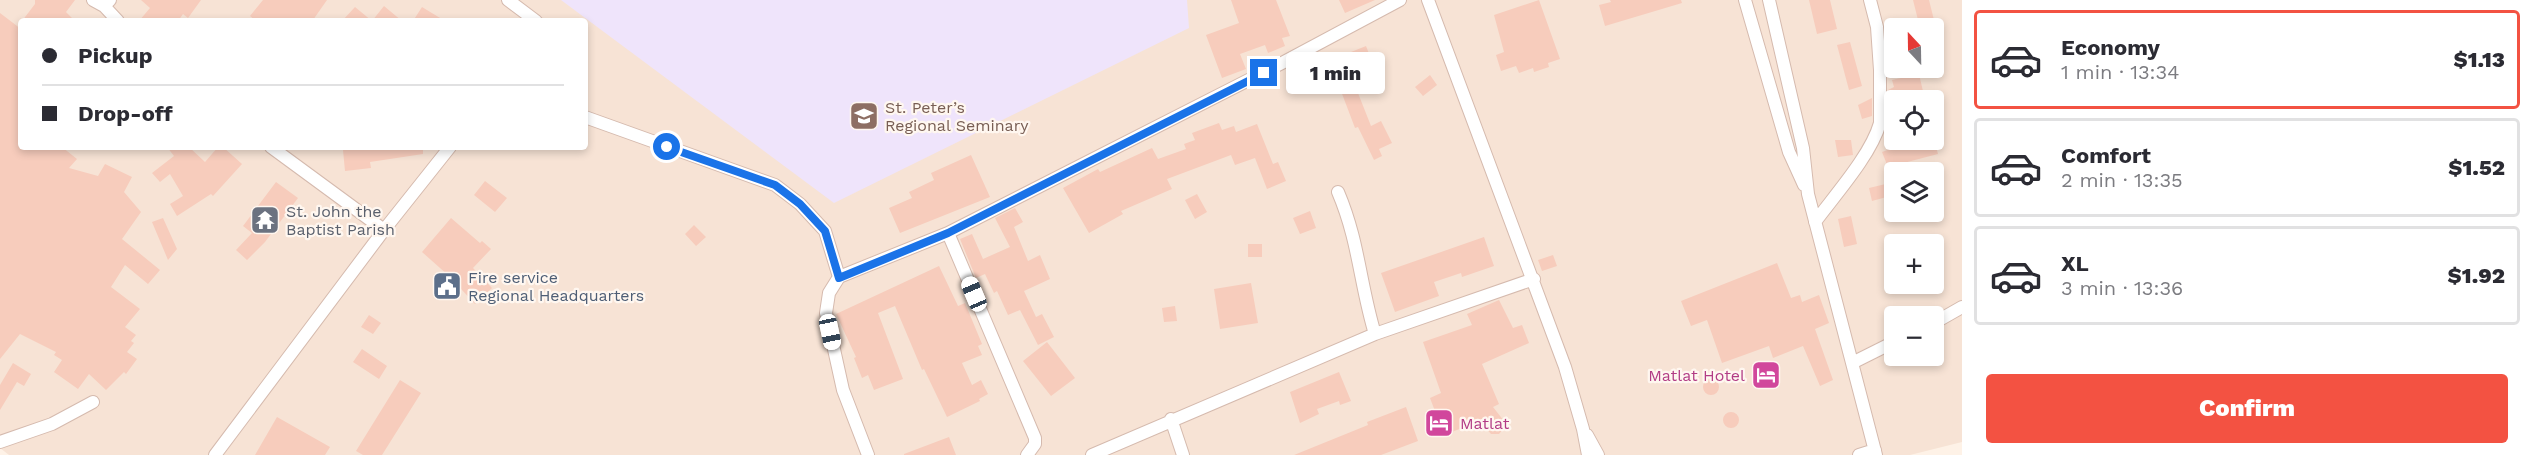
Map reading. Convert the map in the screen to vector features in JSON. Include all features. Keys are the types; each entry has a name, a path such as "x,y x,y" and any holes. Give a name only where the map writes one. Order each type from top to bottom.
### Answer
{"street":[{"path":"508,0 532,18"},
{"path":"868,455 843,390 826,313 829,293 839,278 948,233 1282,63 1400,0"},
{"path":"1428,0 1565,367 1588,455"},
{"path":"1746,0 1790,152 1808,194"},
{"path":"1769,0 1803,148 1808,194 1875,453 1859,455"},
{"path":"1815,222 1853,172 1878,132 1880,123 1879,59 1877,27 1870,0"},
{"path":"102,2 115,18"},
{"path":"1767,73 1785,68"},
{"path":"588,118 775,185 800,204 825,231 839,278"},
{"path":"275,150 384,230"},
{"path":"215,455 384,230 448,150"},
{"path":"1338,192 1350,220 1363,274 1368,314 1375,334"},
{"path":"948,233 1035,438 1035,444 1028,455"},
{"path":"1092,455 1375,334 1534,279"},
{"path":"1944,318 1962,307"},
{"path":"1852,363 1884,347"},
{"path":"0,442 52,424 93,402"},
{"path":"1172,419 1183,455"},
{"path":"1583,429 1598,455"}],"shaded area":[{"path":"0,0 1962,0 1962,442 1910,455 9,455 0,448"},
{"name":"St. Peter’s Regional Seminary","path":"561,0 1187,0 1189,28 834,203"}],"building":[{"path":"35,0 75,0 66,12 72,18 24,18 35,4"},
{"path":"141,0 201,0 188,18 183,14 180,18 142,18 150,8"},
{"path":"263,0 327,0 314,18 252,18 250,16"},
{"path":"1231,0 1276,0 1290,36 1282,38 1285,46 1268,53 1265,45 1240,54 1246,69 1222,78 1206,35 1239,23"},
{"path":"1339,0 1375,0 1345,13"},
{"path":"1539,0 1560,59 1548,63 1549,67 1534,72 1533,68 1519,73 1516,66 1501,71 1496,55 1504,52 1494,15"},
{"path":"1610,0 1681,0 1682,3 1605,26 1599,5 1611,2"},
{"path":"1809,0 1830,0 1837,29 1817,34"},
{"path":"1913,0 1929,0 1934,18 1918,18"},
{"path":"384,6 398,18 374,18"},
{"path":"355,7 368,18 345,18"},
{"path":"422,7 440,18 415,18"},
{"path":"0,13 18,27 18,150 66,150 77,159 69,168 98,176 105,164 132,177 124,192 141,212 122,239 160,270 148,284 125,265 111,287 140,309 125,327 136,335 131,341 134,343 127,352 137,359 126,374 124,372 106,390 89,374 78,389 54,372 62,360 54,355 56,352 20,334 0,359"},
{"path":"1850,42 1862,86 1849,90 1837,45"},
{"path":"1366,46 1379,79 1356,88 1371,126 1381,121 1392,143 1379,149 1382,156 1374,160 1358,127 1355,128 1333,70 1355,62 1351,52"},
{"path":"1430,75 1437,85 1423,96 1415,87"},
{"path":"1920,78 1923,90 1888,90 1894,87 1892,80"},
{"path":"1872,98 1872,116 1862,119 1858,105"},
{"path":"1219,123 1222,130 1234,126 1236,132 1257,124 1273,164 1278,162 1286,181 1267,189 1255,158 1235,165 1231,155 1167,179 1172,189 1121,211 1123,214 1089,233 1063,188 1098,169 1100,172 1152,148 1158,159 1186,149 1184,144 1195,140 1192,133"},
{"path":"1835,140 1851,140 1853,155 1838,157"},
{"path":"169,150 192,150 205,162 215,150 226,150 242,164 213,196 211,194 177,216 170,204 183,196 170,174 160,182 152,173 174,156"},
{"path":"343,150 423,150 423,154 370,162 371,168 345,171"},
{"path":"1937,150 1938,154 1907,162 1886,162 1882,152"},
{"path":"971,155 990,197 900,233 889,208 912,198 909,192 934,180 931,173"},
{"path":"485,181 507,198 495,212 474,195"},
{"path":"276,182 298,198 265,242 247,260 236,250 252,233 243,226"},
{"path":"1884,184 1884,198 1872,201 1869,188"},
{"path":"1197,194 1207,212 1195,219 1185,200"},
{"path":"1015,208 1023,222 1014,227 1028,261 1040,255 1050,279 1024,291 1036,317 1042,314 1054,337 1038,345 1020,310 1008,315 997,291 994,293 985,274 976,278 960,239 972,234 983,259 1010,247 995,218"},
{"path":"1310,211 1316,228 1300,234 1293,218"},
{"path":"1851,216 1857,244 1844,247 1838,219"},
{"path":"163,218 177,249 168,260 152,222"},
{"path":"451,218 480,243 482,241 491,249 473,268 492,288 475,304 422,252"},
{"path":"694,225 706,237 696,246 685,234"},
{"path":"1484,237 1494,266 1462,277 1461,273 1434,282 1439,296 1395,312 1381,273"},
{"path":"1248,244 1262,244 1262,257 1248,257"},
{"path":"1553,255 1557,266 1542,271 1538,260"},
{"path":"1777,263 1791,298 1800,295 1802,302 1819,295 1829,323 1815,329 1833,380 1820,386 1803,346 1773,358 1769,346 1722,363 1707,320 1691,326 1681,301"},
{"path":"939,266 958,306 965,303 982,344 978,346 982,355 962,363 972,385 981,380 988,394 979,399 980,401 947,417 924,369 922,370 895,306 878,313 903,379 874,390 868,375 862,378 854,358 856,357 836,314"},
{"path":"1251,283 1258,323 1220,329 1214,289"},
{"path":"1499,300 1513,328 1522,325 1529,343 1482,364 1499,404 1493,407 1504,421 1504,428 1499,434 1491,434 1480,421 1444,435 1430,398 1441,393 1423,342 1472,325 1467,314"},
{"path":"1175,306 1177,321 1164,322 1162,308"},
{"path":"369,315 381,323 373,334 361,327"},
{"path":"1047,342 1075,378 1051,396 1023,361"},
{"path":"362,349 387,366 379,379 353,362"},
{"path":"13,363 31,374 24,386 17,382 0,410 0,385"},
{"path":"1339,372 1351,401 1340,405 1339,401 1317,409 1319,414 1300,423 1290,392"},
{"path":"1711,379 1717,381 1719,387 1717,393 1711,395 1705,393 1703,387 1705,381"},
{"path":"400,380 421,393 382,455 363,455 356,451"},
{"path":"1406,407 1418,441 1381,455 1294,455 1368,425 1367,422"},
{"path":"1731,412 1737,414 1739,420 1737,426 1731,428 1725,426 1723,420 1725,414"},
{"path":"277,417 330,447 325,455 255,455"},
{"path":"949,437 956,455 904,455 904,454"}],"place":[{"name":"St. Peter’s Regional Seminary","path":"864,116"},
{"name":"St. John the Baptist Parish","path":"265,220"},
{"name":"Fire service Regional Headquarters","path":"447,286"},
{"name":"Matlat Hotel","path":"1766,375"},
{"name":"Matlat","path":"1439,423"}],"route":[{"path":"667,147 775,185 800,204 825,231 839,278 948,233 1264,73"}]}
